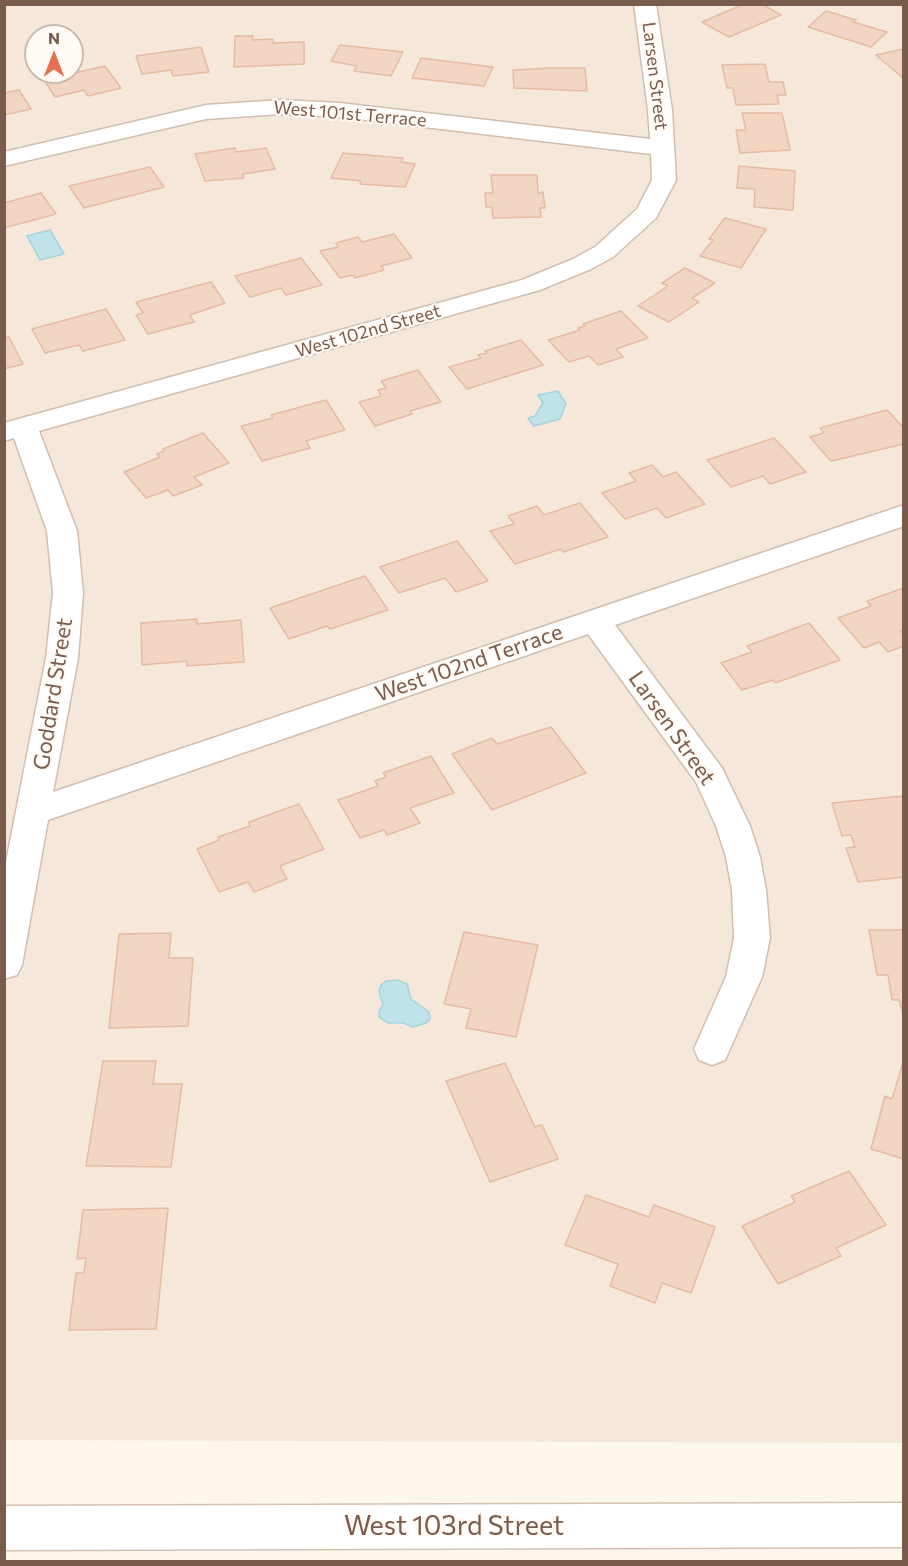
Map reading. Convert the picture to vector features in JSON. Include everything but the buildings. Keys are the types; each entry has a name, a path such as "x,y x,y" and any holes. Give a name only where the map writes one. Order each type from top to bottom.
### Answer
{"street":[{"name":"Larsen Street","path":"645,4 663,148"},
{"name":"West 101st Terrace","path":"4,159 206,112 281,107 340,110 663,148"},
{"name":"West 102nd Street","path":"14,429 520,288 557,275 603,252 647,213 664,180 663,148"},
{"name":"Goddard Street","path":"4,964 62,658 68,593 62,531 14,429"},
{"name":"West 102nd Terrace","path":"34,812 903,515"},
{"name":"Larsen Street","path":"594,620 710,777 734,826 743,857 749,890 752,938 744,976 712,1049"},
{"name":"West 103rd Street","path":"4,1528 903,1525"}],"shaded area":[{"path":"5,5 903,5 903,1443 5,1440"}],"water":[{"path":"50,230 64,254 40,260 27,236"},
{"path":"558,391 566,404 560,419 534,426 528,418 535,416 543,403 538,395"},
{"path":"397,980 407,984 411,999 429,1012 430,1019 426,1023 413,1027 403,1023 388,1023 379,1017 383,1004 379,992 381,985 386,981"}]}
